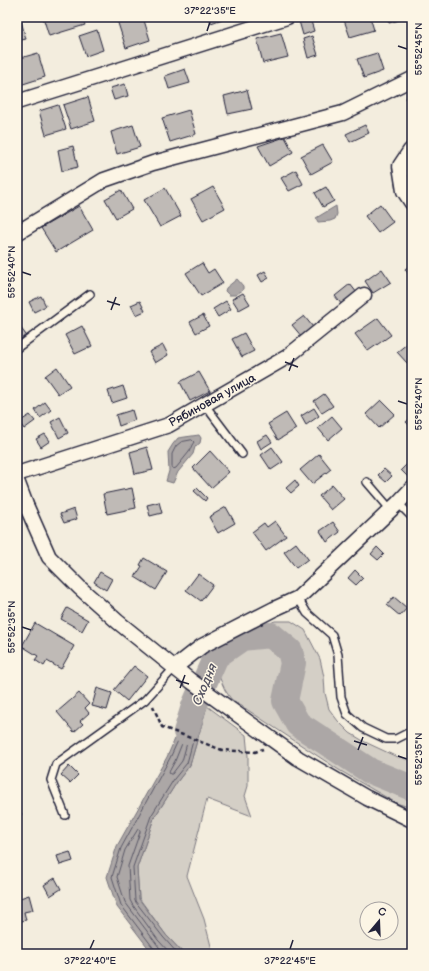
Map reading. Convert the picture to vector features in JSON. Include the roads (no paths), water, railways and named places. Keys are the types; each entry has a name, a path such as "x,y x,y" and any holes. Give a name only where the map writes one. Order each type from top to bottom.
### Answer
{"street":[{"path":"17,102 287,17"},
{"path":"17,233 104,180 153,163 343,113 412,79"},
{"path":"412,150 400,166 404,191 412,203"},
{"name":"Рябиновая улица","path":"17,474 169,425 287,357 364,295"},
{"path":"17,481 28,511 49,557 80,588 113,617 191,681 298,758 367,798 412,820"},
{"path":"174,668 202,646 298,598 412,488"}],"lane":[{"path":"17,348 90,294"},
{"path":"205,405 242,454"},
{"path":"367,482 394,506 412,517"},
{"path":"298,598 308,613 332,635 338,655 341,697 347,714 363,728 386,739 396,739 412,731"},
{"path":"65,815 51,780 56,764 145,700 174,668"}],"water":[{"path":"336,206 337,214 335,219 318,222 316,218"},
{"path":"237,279 243,286 243,290 235,295 229,295 225,291 226,288"},
{"path":"199,435 201,438 200,443 195,447 193,454 178,472 173,483 166,481 169,471 168,452 173,444 178,438"},
{"path":"190,693 207,706 190,765 177,782 154,818 137,868 139,899 166,935 184,954 153,954 117,907 107,877 117,846 167,757 178,732"}],"waterway":[{"name":"Сходня","path":"186,732 194,706 216,656 242,638 271,635 290,651 293,663 285,701 298,724 370,771 412,788"}]}
